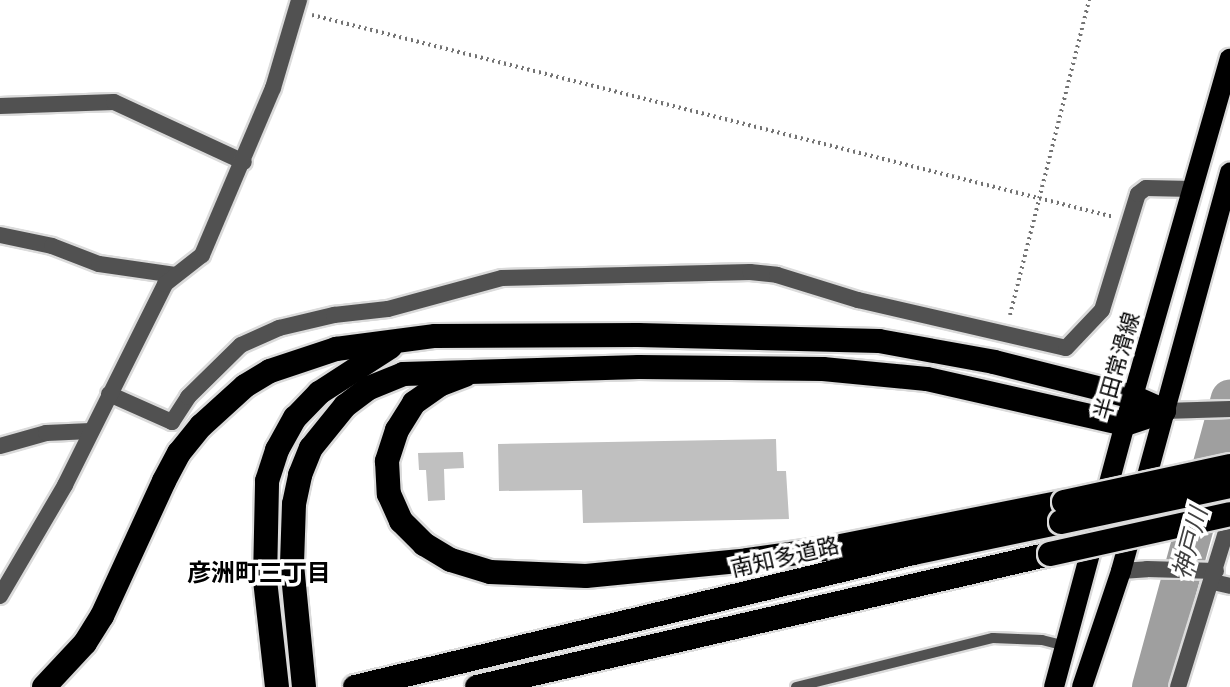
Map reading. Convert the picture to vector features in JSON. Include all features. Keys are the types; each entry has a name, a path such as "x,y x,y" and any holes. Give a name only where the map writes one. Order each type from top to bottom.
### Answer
{"highway":[{"path":"44,687 85,643 102,616 179,453 222,404 257,378 301,358 336,349 435,336 638,335 879,341 937,349 1176,410"},
{"path":"277,687 265,580 264,518 267,481 277,450 295,418 319,393 399,342"},
{"path":"304,687 292,597 292,532 300,475 311,448 345,406 369,388 403,374 639,367 875,372 963,386 1125,424 1176,410"},
{"path":"479,370 441,384 414,403 397,430 387,461 389,494 401,521 424,544 451,560 490,572 586,576 748,560 1062,512 1230,466"},
{"name":"南知多道路","path":"355,687 913,553 1062,512 1230,486"},
{"path":"477,687 1050,554 1230,517"},
{"path":"539,687 564,680 580,663"}],"main road":[{"name":"半田常滑線","path":"1054,687 1125,424 1230,59"},
{"path":"1082,687 1176,410 1230,173"}],"street":[{"path":"0,596 65,485 165,284 202,255 273,88 297,5"},
{"path":"0,106 114,102 244,162"},
{"path":"109,394 172,422 188,397 241,345 279,328 334,315 388,309 502,278 763,274 803,281 858,300 1005,331 1066,348 1102,310 1138,194 1146,188 1192,189"},
{"path":"0,235 52,246 99,264 175,275"},
{"path":"1176,410 1230,409"},
{"path":"0,446 46,433 91,431"},
{"path":"1178,687 1216,578 1230,517"},
{"path":"1121,571 1147,569 1216,578"}],"lane":[{"path":"796,687 993,638 1042,640 1066,646"}],"path":[{"path":"1005,331 1089,0"},
{"path":"297,5 1128,221"}],"building":[{"path":"776,439 777,471 786,471 789,519 583,523 582,490 499,491 498,444"},
{"path":"463,452 464,468 444,469 445,500 428,501 426,470 419,470 418,453"}],"waterway":[{"name":"神戸川","path":"1151,687 1230,399"}],"district":[{"name":"彦洲町三丁目","path":"259,573"}]}
